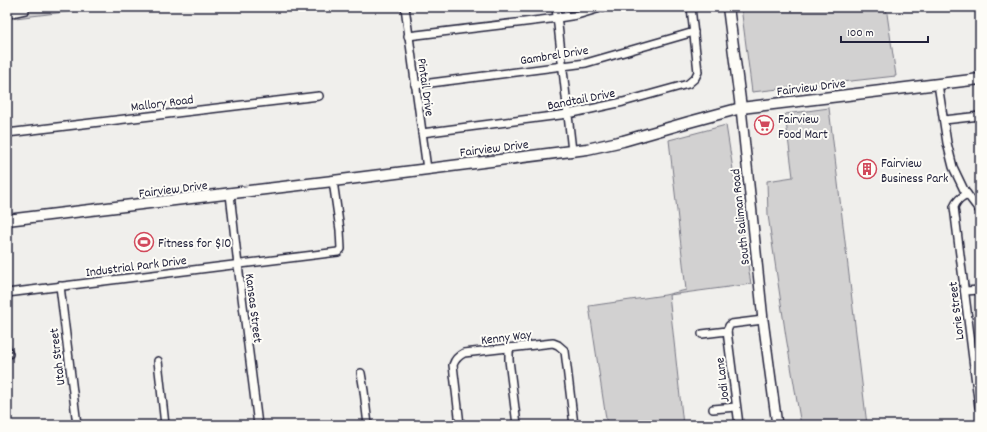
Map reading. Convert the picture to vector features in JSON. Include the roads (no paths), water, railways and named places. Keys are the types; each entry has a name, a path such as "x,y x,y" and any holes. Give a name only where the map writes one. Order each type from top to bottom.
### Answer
{"main road":[{"name":"South Saliman Road","path":"728,7 740,108"},
{"name":"Fairview Drive","path":"7,220 230,194 572,151 623,142 740,108 980,79"}],"street":[{"name":"Pintail Drive","path":"405,7 427,169"},
{"path":"556,7 572,151"},
{"path":"408,36 558,18 577,15 604,7"},
{"name":"Bandtail Drive","path":"422,133 568,114 623,102 688,84 695,78 698,72 690,7"},
{"path":"7,14 25,10"},
{"name":"Gambrel Drive","path":"415,85 586,62 694,32"},
{"path":"938,84 946,143 964,190 980,211"},
{"name":"Mallory Road","path":"7,133 319,96"},
{"name":"South Saliman Road","path":"740,108 763,320 777,425"},
{"path":"944,120 980,116"},
{"name":"Industrial Park Drive","path":"7,293 338,252 341,249 340,230 334,181"},
{"name":"Kansas Street","path":"230,194 258,425"},
{"name":"Lorie Street","path":"967,194 960,198 954,207 980,407"},
{"name":"Utah Street","path":"60,286 77,425"},
{"path":"965,291 980,290"},
{"path":"702,334 727,331 731,324 763,320"},
{"name":"Jodi Lane","path":"727,331 739,425"},
{"name":"Kenny Way","path":"460,425 453,371 453,365 458,356 464,353 553,343 565,351 574,425"},
{"path":"508,348 517,425"},
{"path":"158,361 165,425"},
{"path":"361,373 368,425"},
{"path":"713,409 736,407"}],"place":[{"name":"Fairview Food Mart","path":"764,125"},
{"name":"Fairview Business Park","path":"867,169"},
{"name":"Fitness for $10","path":"144,242"}]}
